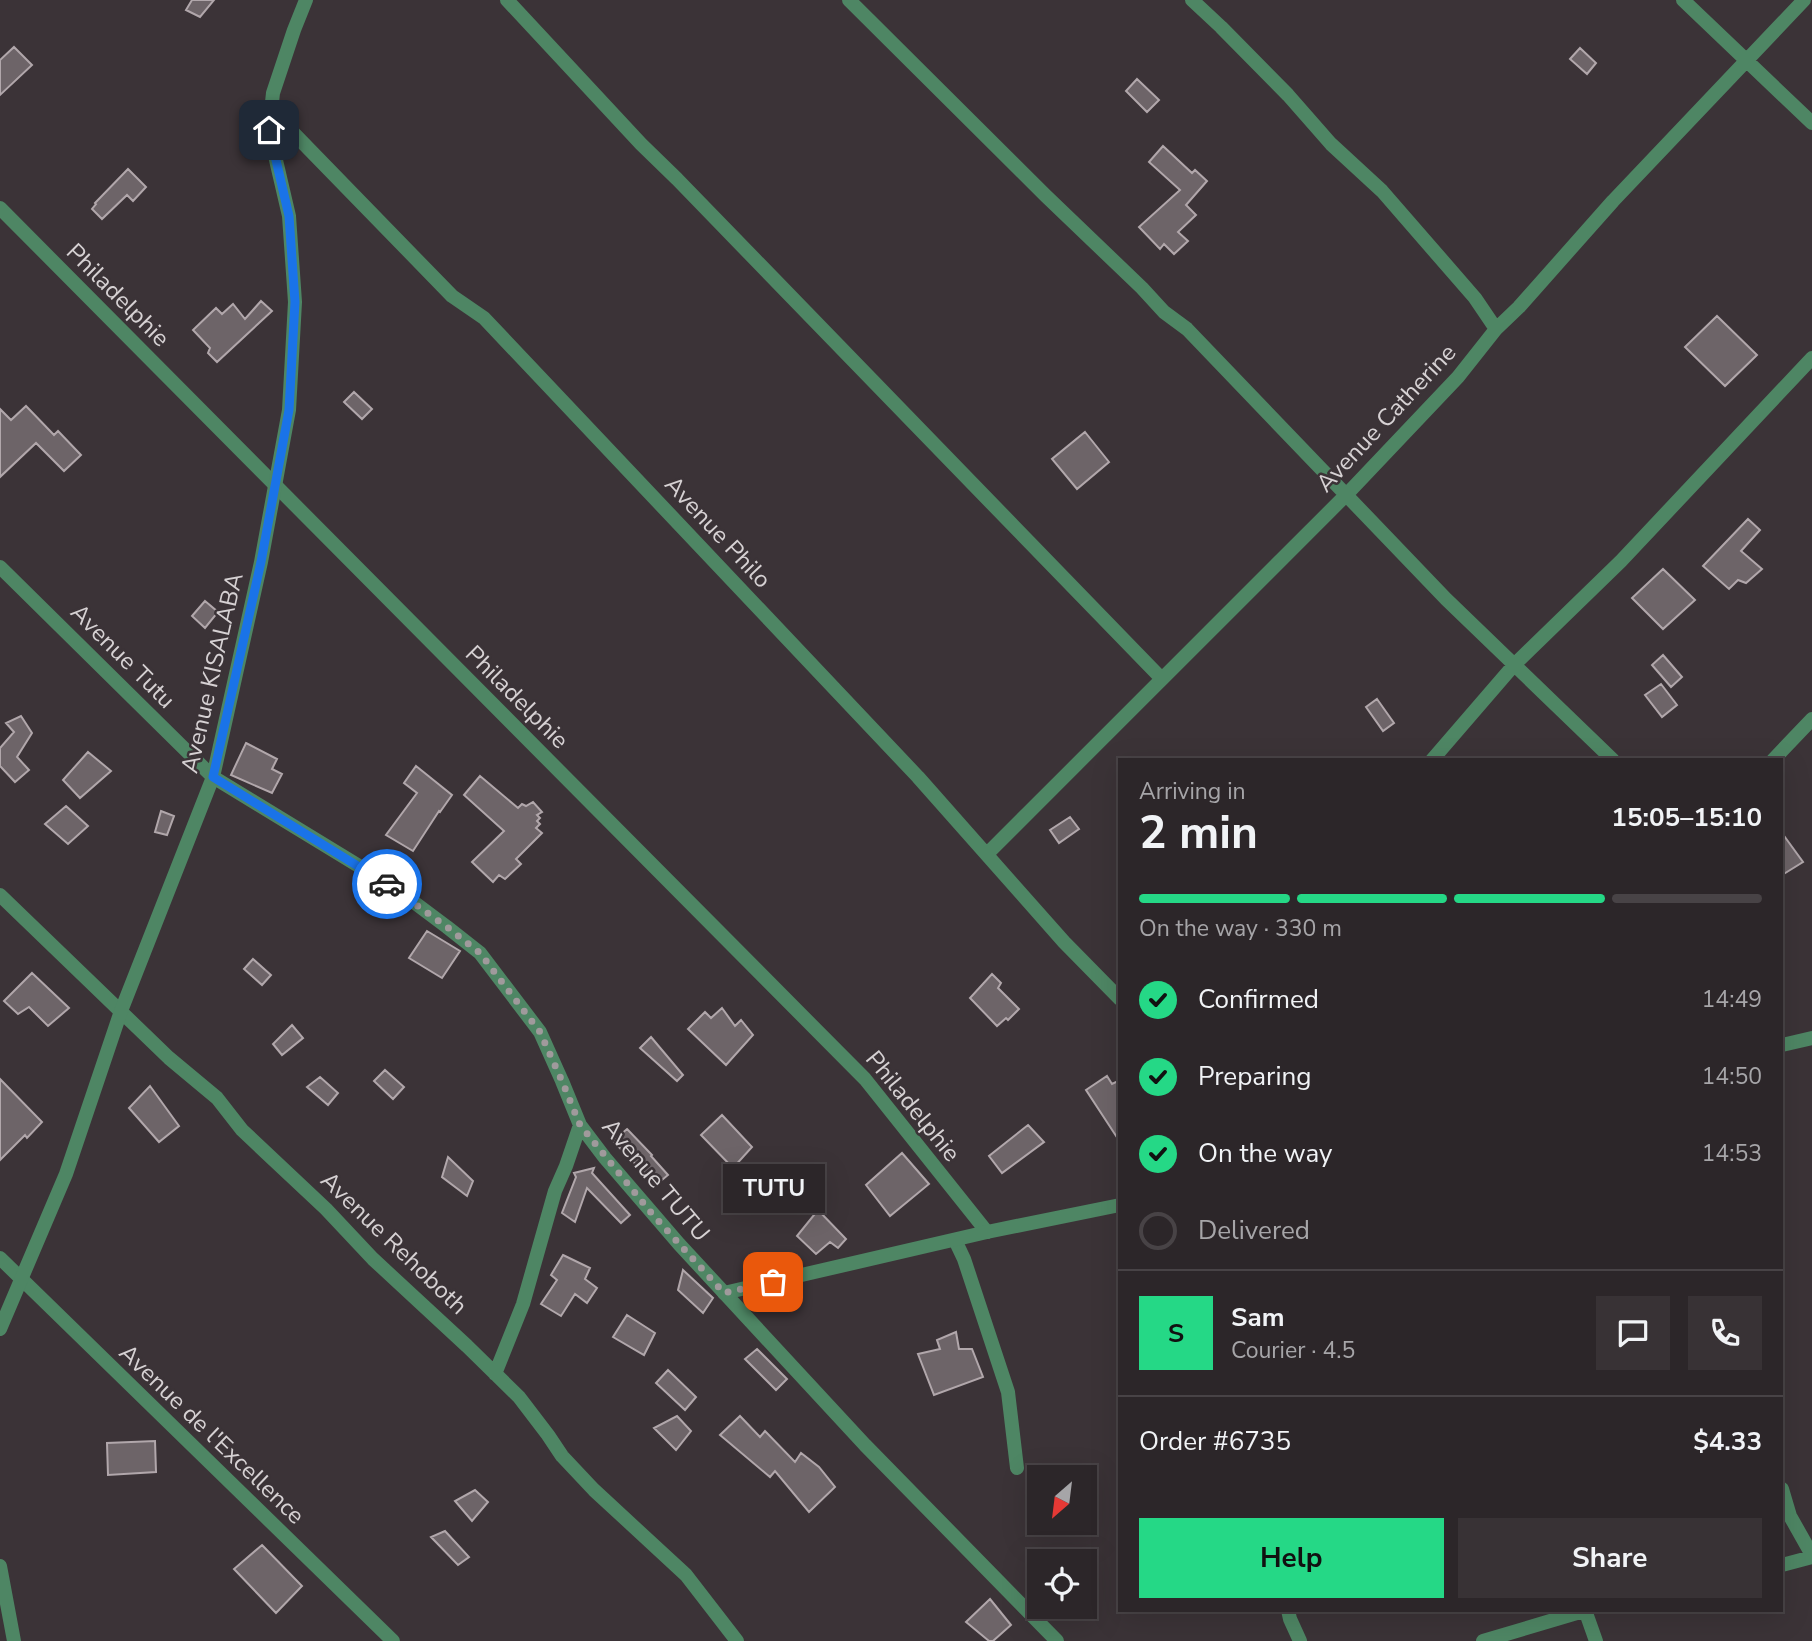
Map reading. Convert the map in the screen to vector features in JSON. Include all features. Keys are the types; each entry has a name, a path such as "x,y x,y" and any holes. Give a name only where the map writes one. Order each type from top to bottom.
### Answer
{"street":[{"name":"Avenue KISALABA","path":"0,1329 66,1174 121,1011 213,777 261,562 289,410 295,302 289,216 269,130 273,93 293,30 306,0"},
{"path":"507,0 640,145 677,179 1162,679"},
{"path":"849,0 1164,312 1187,329 1446,599 1611,758"},
{"path":"1192,0 1288,95 1331,144 1382,191 1475,298 1496,329"},
{"path":"1684,0 1812,122"},
{"name":"Avenue Catherine","path":"987,854 1346,495 1458,377 1496,329 1519,307 1613,201 1804,0"},
{"name":"Avenue Philo","path":"271,110 452,296 484,318 899,757 1064,942 1118,997"},
{"name":"Philadelphie","path":"0,208 865,1079 987,1232"},
{"path":"1434,758 1514,665 1621,561 1812,358"},
{"name":"Avenue Tutu","path":"0,567 213,777"},
{"path":"1775,758 1812,719"},
{"name":"Avenue TUTU","path":"213,777 395,888 480,953 540,1032 580,1125 653,1215 865,1445 1057,1641"},
{"name":"Avenue Rehoboth","path":"0,895 169,1058 217,1098 242,1130 326,1209 406,1291 519,1397 562,1456 594,1490 686,1575 737,1641"},
{"path":"1783,1045 1812,1038"},
{"path":"495,1374 523,1304 555,1191 580,1125"},
{"path":"724,1293 987,1232 1118,1205"},
{"path":"955,1240 964,1259 1008,1392 1017,1468"},
{"name":"Avenue de l'Excellence","path":"0,1258 393,1641"},
{"path":"1783,1492 1790,1516 1812,1556 1783,1565"},
{"path":"0,1566 14,1641"},
{"path":"1288,1612 1300,1641"},
{"path":"1483,1641 1579,1612"},
{"path":"1587,1612 1596,1641"}],"building":[{"path":"192,0 214,0 200,17 186,10"},
{"path":"14,47 32,65 0,95 0,60"},
{"path":"1580,48 1596,63 1587,74 1570,59"},
{"path":"1137,79 1159,100 1147,112 1126,91"},
{"path":"1163,146 1192,173 1195,170 1207,181 1186,205 1196,215 1178,232 1188,241 1174,254 1164,244 1160,249 1139,227 1180,190 1149,162"},
{"path":"128,169 146,187 133,201 127,195 102,219 92,209 95,203"},
{"path":"261,301 272,311 217,362 208,353 210,348 193,330 216,308 222,314 233,304 245,319"},
{"path":"1717,316 1757,355 1725,386 1685,347"},
{"path":"354,392 372,409 362,419 344,402"},
{"path":"26,406 54,435 58,431 81,455 64,471 36,443 0,477 0,409 11,420"},
{"path":"1085,432 1109,462 1077,489 1052,459"},
{"path":"1748,519 1760,530 1741,551 1762,569 1746,583 1738,580 1729,589 1703,566"},
{"path":"1663,569 1695,600 1663,629 1632,598"},
{"path":"205,601 218,612 205,628 192,616"},
{"path":"1663,655 1682,677 1671,687 1652,665"},
{"path":"1661,684 1677,705 1662,717 1645,695"},
{"path":"1377,699 1394,723 1383,731 1366,707"},
{"path":"21,716 32,733 17,757 29,770 15,782 0,766 0,748 14,732 6,723"},
{"path":"246,743 277,759 272,769 282,774 272,793 231,775"},
{"path":"88,752 111,771 80,798 63,780"},
{"path":"416,766 452,795 413,851 386,835 417,793 404,783"},
{"path":"480,776 518,808 522,804 526,806 533,802 542,812 537,815 540,824 536,828 542,833 516,859 521,864 505,879 499,875 493,882 472,862 504,831 464,795"},
{"path":"66,806 88,826 68,844 45,824"},
{"path":"161,811 174,816 167,835 155,832"},
{"path":"1070,817 1079,829 1059,843 1050,830"},
{"path":"1783,834 1803,862 1783,874"},
{"path":"427,931 460,951 442,978 409,958"},
{"path":"253,959 271,975 262,985 244,969"},
{"path":"32,973 69,1008 48,1026 29,1007 18,1014 4,1001"},
{"path":"992,974 1001,983 998,988 1019,1009 997,1026 970,998"},
{"path":"722,1008 735,1026 741,1020 753,1035 726,1065 688,1029 705,1012 711,1018"},
{"path":"292,1025 303,1038 282,1055 273,1044"},
{"path":"651,1037 683,1075 677,1081 640,1048"},
{"path":"385,1070 404,1087 393,1099 374,1081"},
{"path":"1107,1076 1112,1084 1118,1081 1118,1139 1086,1090"},
{"path":"320,1077 338,1093 328,1105 307,1087"},
{"path":"0,1079 42,1122 0,1160"},
{"path":"150,1086 179,1126 159,1142 129,1108"},
{"path":"722,1115 752,1147 733,1168 701,1135"},
{"path":"1028,1125 1044,1142 1002,1173 989,1156"},
{"path":"627,1129 668,1175 656,1185 613,1141"},
{"path":"902,1153 929,1184 890,1216 866,1185"},
{"path":"448,1157 473,1181 467,1196 442,1177"},
{"path":"594,1168 592,1173 630,1215 621,1223 587,1188 575,1222 562,1213 576,1177 574,1173"},
{"path":"818,1210 846,1239 838,1248 830,1242 816,1254 797,1236"},
{"path":"563,1255 590,1268 585,1279 597,1288 587,1303 575,1294 561,1316 541,1304 557,1280 551,1275"},
{"path":"683,1270 713,1298 703,1313 678,1290"},
{"path":"627,1315 655,1333 644,1355 613,1337"},
{"path":"956,1332 959,1349 972,1349 983,1377 934,1395 918,1354 940,1349 937,1340"},
{"path":"757,1349 787,1379 776,1390 745,1359"},
{"path":"668,1370 696,1397 685,1410 656,1383"},
{"path":"677,1416 691,1431 676,1450 654,1428"},
{"path":"740,1416 760,1437 765,1431 795,1462 801,1453 819,1467 835,1487 809,1512 775,1471 770,1477 720,1435"},
{"path":"155,1441 156,1472 108,1475 107,1443"},
{"path":"475,1490 488,1502 472,1521 455,1501"},
{"path":"445,1531 469,1557 458,1565 431,1537"},
{"path":"262,1545 302,1586 276,1613 234,1569"},
{"path":"990,1599 1011,1625 993,1641 989,1641 966,1622"}],"way so far":[{"path":"387,884 480,953 540,1032 580,1125 653,1215 724,1293 773,1282"}],"place":[{"name":"TUTU","path":"773,1282"}],"route":[{"path":"269,130 289,216 295,302 289,410 261,562 213,777 387,884"}]}
